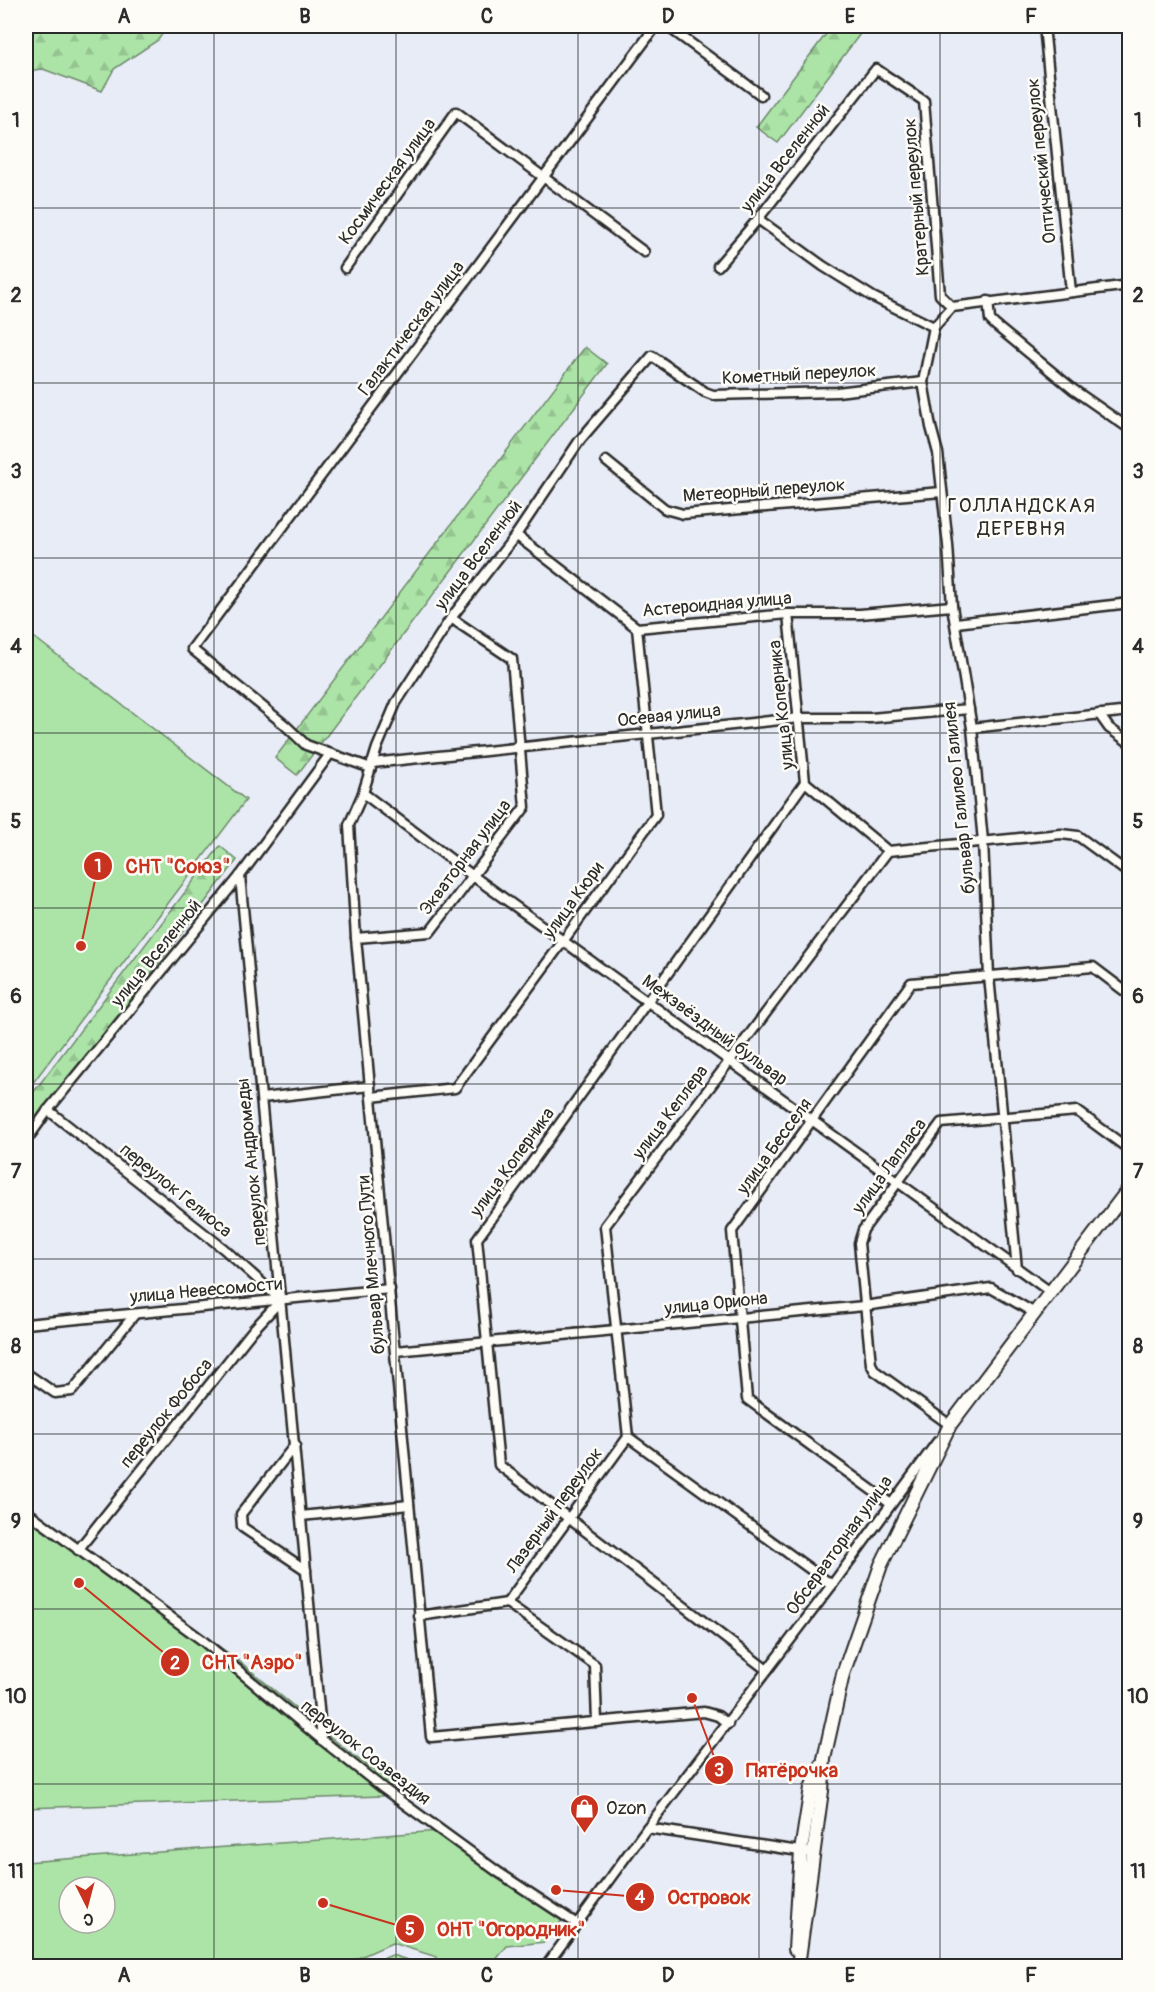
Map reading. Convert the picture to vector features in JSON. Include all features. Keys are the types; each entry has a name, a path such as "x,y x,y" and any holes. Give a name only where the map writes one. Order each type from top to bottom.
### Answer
{"main road":[{"name":"Обсерваторная улица","path":"950,1425 1033,1312 1130,1187"},
{"path":"797,1966 807,1852 822,1791 824,1759 843,1674 881,1565 950,1425"}],"street":[{"name":"Галактическая улица","path":"330,754 306,745 192,649 656,26"},
{"path":"668,26 761,95"},
{"name":"Оптический переулок","path":"1044,26 1071,292"},
{"name":"улица Вселенной","path":"718,266 759,219 876,69"},
{"name":"Кратерный переулок","path":"876,69 924,101 940,296 952,307"},
{"name":"Космическая улица","path":"345,268 456,112 544,178"},
{"path":"544,178 644,252"},
{"path":"759,219 823,266 873,297 934,327 952,307 1130,285"},
{"path":"987,301 990,320 995,325 1074,390 1130,429"},
{"name":"бульвар Галилео Галилея","path":"934,327 923,382 938,453 952,606 972,728 983,841 989,976 1017,1269"},
{"name":"улица Вселенной","path":"363,793 396,703 451,618 516,535 580,440 652,356"},
{"name":"Кометный переулок","path":"652,356 713,395 837,392 923,382"},
{"name":"Метеорный переулок","path":"606,461 665,509 683,514 942,492"},
{"name":"Астероидная улица","path":"516,535 637,628 788,614 860,614 952,606"},
{"path":"956,623 1130,603"},
{"name":"улица Коперника","path":"767,1670 499,1465 477,1239 805,782 788,614"},
{"name":"Экваторная улица","path":"357,938 430,932 525,807 512,659 451,618"},
{"name":"улица Кюри","path":"371,1097 455,1088 656,815 637,628"},
{"name":"Осевая улица","path":"371,766 520,746 799,718 871,718 969,709"},
{"path":"972,728 1130,711"},
{"path":"1099,714 1109,728 1130,743"},
{"path":"330,754 371,766"},
{"name":"улица Вселенной","path":"26,1141 48,1110 240,876 330,754"},
{"path":"805,782 888,851 1061,834 1078,836 1130,874"},
{"name":"Межзвёздный бульвар","path":"363,793 473,876 1049,1291"},
{"name":"бульвар Млечного Пути","path":"363,793 349,825 357,938 431,1737 597,1722"},
{"name":"улица Кеплера","path":"628,1437 605,1226 888,851"},
{"name":"переулок Андромеды","path":"240,876 322,1740"},
{"name":"улица Бесселя","path":"891,1504 747,1399 732,1232 911,983 1093,967 1130,995"},
{"path":"262,1098 370,1086"},
{"name":"переулок Гелиоса","path":"48,1110 224,1249 281,1299"},
{"name":"улица Лапласа","path":"950,1425 875,1371 869,1358 859,1243 863,1230 941,1123 1077,1111 1130,1150"},
{"name":"улица Ориона","path":"396,1351 864,1306 990,1288 1033,1312"},
{"name":"улица Невесомости","path":"26,1324 390,1289"},
{"name":"переулок Фобоса","path":"78,1550 253,1330 281,1299"},
{"path":"26,1373 55,1393 72,1391 135,1314"},
{"name":"Обсерваторная улица","path":"546,1966 950,1425"},
{"path":"628,1437 832,1585"},
{"name":"Лазерный переулок","path":"507,1603 628,1437"},
{"path":"295,1445 241,1514 242,1527 306,1570"},
{"path":"301,1516 409,1505"},
{"name":"переулок Созвездия","path":"26,1511 202,1640 322,1740 498,1872 577,1924"},
{"path":"419,1616 507,1603 595,1665 597,1722 704,1713 718,1716 728,1724"},
{"path":"647,1828 807,1852"}],"green space":[{"path":"26,26 168,26 158,40 114,69 102,91 43,69 26,71"},
{"path":"832,26 866,26 778,143 756,127"},
{"path":"585,347 607,364 297,775 275,758"},
{"path":"26,631 246,800 26,1092"},
{"path":"220,846 237,860 26,1138 26,1102"},
{"path":"26,1507 238,1660 350,1753 392,1783 382,1796 26,1808"},
{"path":"439,1831 563,1919 545,1942 507,1946 491,1966 438,1966 437,1957 392,1943 340,1966 26,1966 26,1862"},
{"path":"392,1955 426,1966 365,1966"}],"place":[{"name":"СНТ \"Союз\"","path":"81,946"},
{"name":"СНТ \"Аэро\"","path":"79,1583"},
{"name":"Пятёрочка","path":"692,1698"},
{"name":"Ozon","path":"585,1834"},
{"name":"Островок","path":"556,1890"},
{"name":"ОНТ \"Огородник\"","path":"323,1903"}],"district":[{"name":"ГОЛЛАНДСКАЯ ДЕРЕВНЯ","path":"1022,516"}]}
